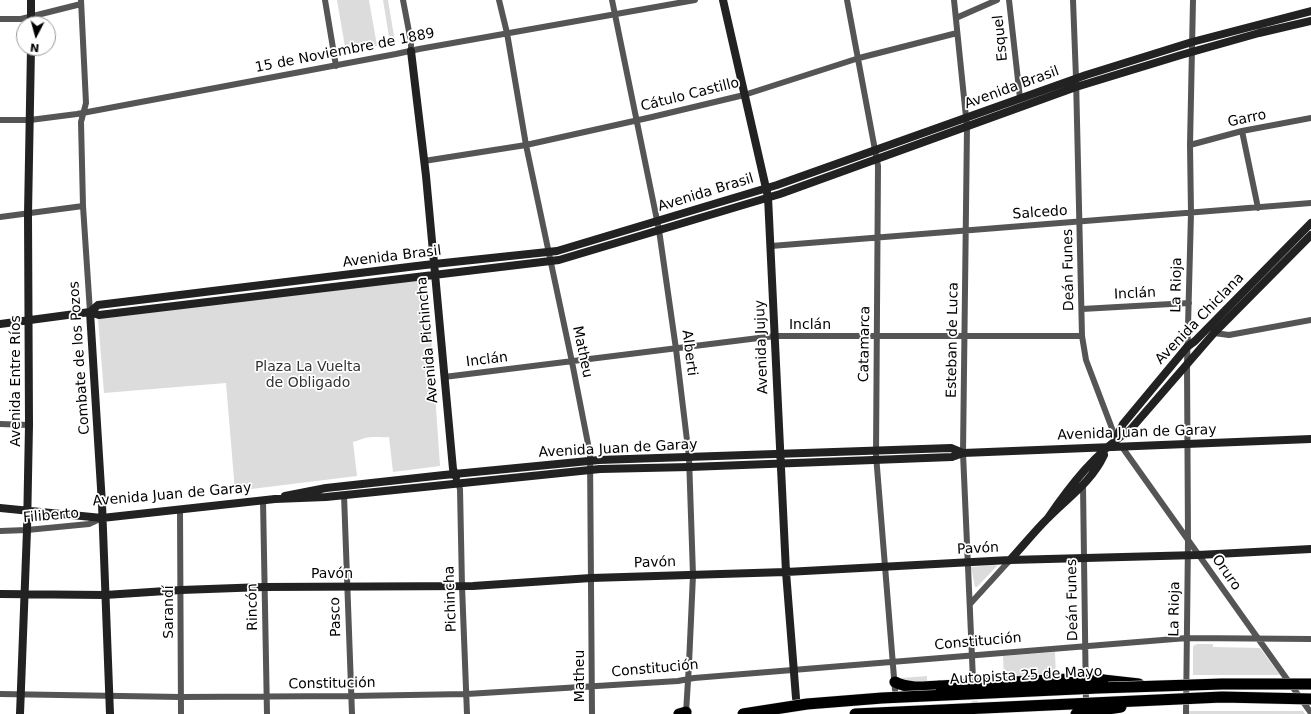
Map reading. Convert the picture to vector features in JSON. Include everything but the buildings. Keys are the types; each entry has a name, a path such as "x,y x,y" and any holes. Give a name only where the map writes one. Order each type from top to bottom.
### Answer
{"highway":[{"path":"895,686 940,686 1068,679 1113,680 1153,686"},
{"name":"Autopista 25 de Mayo","path":"743,714 807,704 867,699 1153,686 1311,684"},
{"name":"Autopista 25 de Mayo","path":"856,714 1222,697 1311,699"},
{"path":"1076,714 1158,700"}],"main road":[{"path":"31,0 31,16"},
{"name":"Avenida Jujuy","path":"723,0 768,197 786,572 796,698"},
{"name":"Avenida Brasil","path":"90,312 98,305 435,264 548,253 766,188 1076,78 1192,42 1311,11"},
{"name":"Avenida Brasil","path":"0,324 90,312 99,315 436,274 550,262 768,197 1076,87 1259,33 1311,21"},
{"name":"Avenida Pichincha","path":"411,51 435,264 444,377 454,474 458,483"},
{"name":"Avenida Entre Ríos","path":"20,714 28,510 30,321 28,214 31,56"},
{"name":"Avenida Chiclana","path":"1116,439 1123,424 1187,347 1195,341 1311,224"},
{"name":"Avenida Chiclana","path":"1048,518 1065,492 1107,447 1130,430 1214,333 1311,235"},
{"name":"Combate de los Pozos","path":"90,312 102,518 110,714"},
{"name":"Avenida Juan de Garay","path":"0,508 102,518 263,500 300,499 344,495 591,470 952,457 963,453 1311,439"},
{"name":"Avenida Chiclana","path":"1010,560 1048,518 1084,485 1101,460 1107,447"},
{"name":"Avenida Juan de Garay","path":"275,499 294,493 326,488 591,461 951,448 963,453"},
{"name":"Pavón","path":"0,594 105,595 264,587 462,586 591,578 786,572 1010,560 1188,555 1311,549"}],"street":[{"path":"325,0 336,66"},
{"path":"403,0 411,42 411,51"},
{"name":"Matheu","path":"499,0 507,33 526,145 572,362 591,461 592,714"},
{"name":"Alberti","path":"612,0 658,220 690,467 693,575 688,679 683,713"},
{"name":"15 de Noviembre de 1889","path":"0,120 30,120 83,113 507,33 695,0"},
{"name":"Catamarca","path":"847,0 878,166 876,460 895,686"},
{"name":"Esteban de Luca","path":"954,0 967,127 963,453 973,680"},
{"path":"956,18 997,0"},
{"name":"Esquel","path":"1009,0 1020,98"},
{"name":"Deán Funes","path":"1073,0 1082,336 1086,360 1116,439"},
{"name":"La Rioja","path":"1186,714 1188,555 1187,347 1191,213 1190,145 1193,0"},
{"path":"44,16 81,2"},
{"name":"Combate de los Pozos","path":"81,2 86,103 81,122 83,206 90,312"},
{"path":"0,19 16,19"},
{"name":"Cátulo Castillo","path":"424,160 526,145 744,95 859,58 957,33"},
{"name":"Garro","path":"1190,145 1242,131 1311,118"},
{"path":"1242,131 1258,208"},
{"name":"Salcedo","path":"771,246 1311,203"},
{"path":"0,217 83,206"},
{"name":"Inclán","path":"1082,309 1189,303"},
{"path":"1214,333 1229,335 1311,320"},
{"name":"Inclán","path":"444,377 676,350 775,336 1082,336"},
{"path":"0,424 29,425"},
{"name":"Oruro","path":"1122,447 1311,713"},
{"name":"Pichincha","path":"458,483 460,489 467,714"},
{"name":"Deán Funes","path":"1084,485 1086,714"},
{"name":"Pasco","path":"344,495 352,714"},
{"name":"Rincón","path":"263,500 267,714"},
{"name":"Sarandí","path":"180,509 181,714"},
{"name":"Filiberto","path":"0,531 89,524 102,518"},
{"name":"Avenida Chiclana","path":"970,604 1010,560"},
{"name":"Constitución","path":"0,694 181,698 267,698 466,694 678,681 794,669 1187,638 1311,640"}],"green space":[{"path":"337,0 369,0 377,46 346,53"},
{"path":"383,0 388,0 395,42 390,43"},
{"name":"Plaza La Vuelta de Obligado","path":"427,278 440,466 393,472 389,437 368,437 353,442 357,476 235,491 226,383 104,393 98,319"},
{"path":"997,566 977,587 975,587 971,567"},
{"path":"1197,644 1213,644 1213,647 1260,648 1280,675 1193,675 1193,646"},
{"path":"1055,652 1056,678 1004,679 1003,656"},
{"path":"927,676 927,683 901,681 901,678"},
{"path":"1188,711 1303,711 1305,714 1188,714"}],"tunnel":[{"path":"974,692 975,714"}]}
